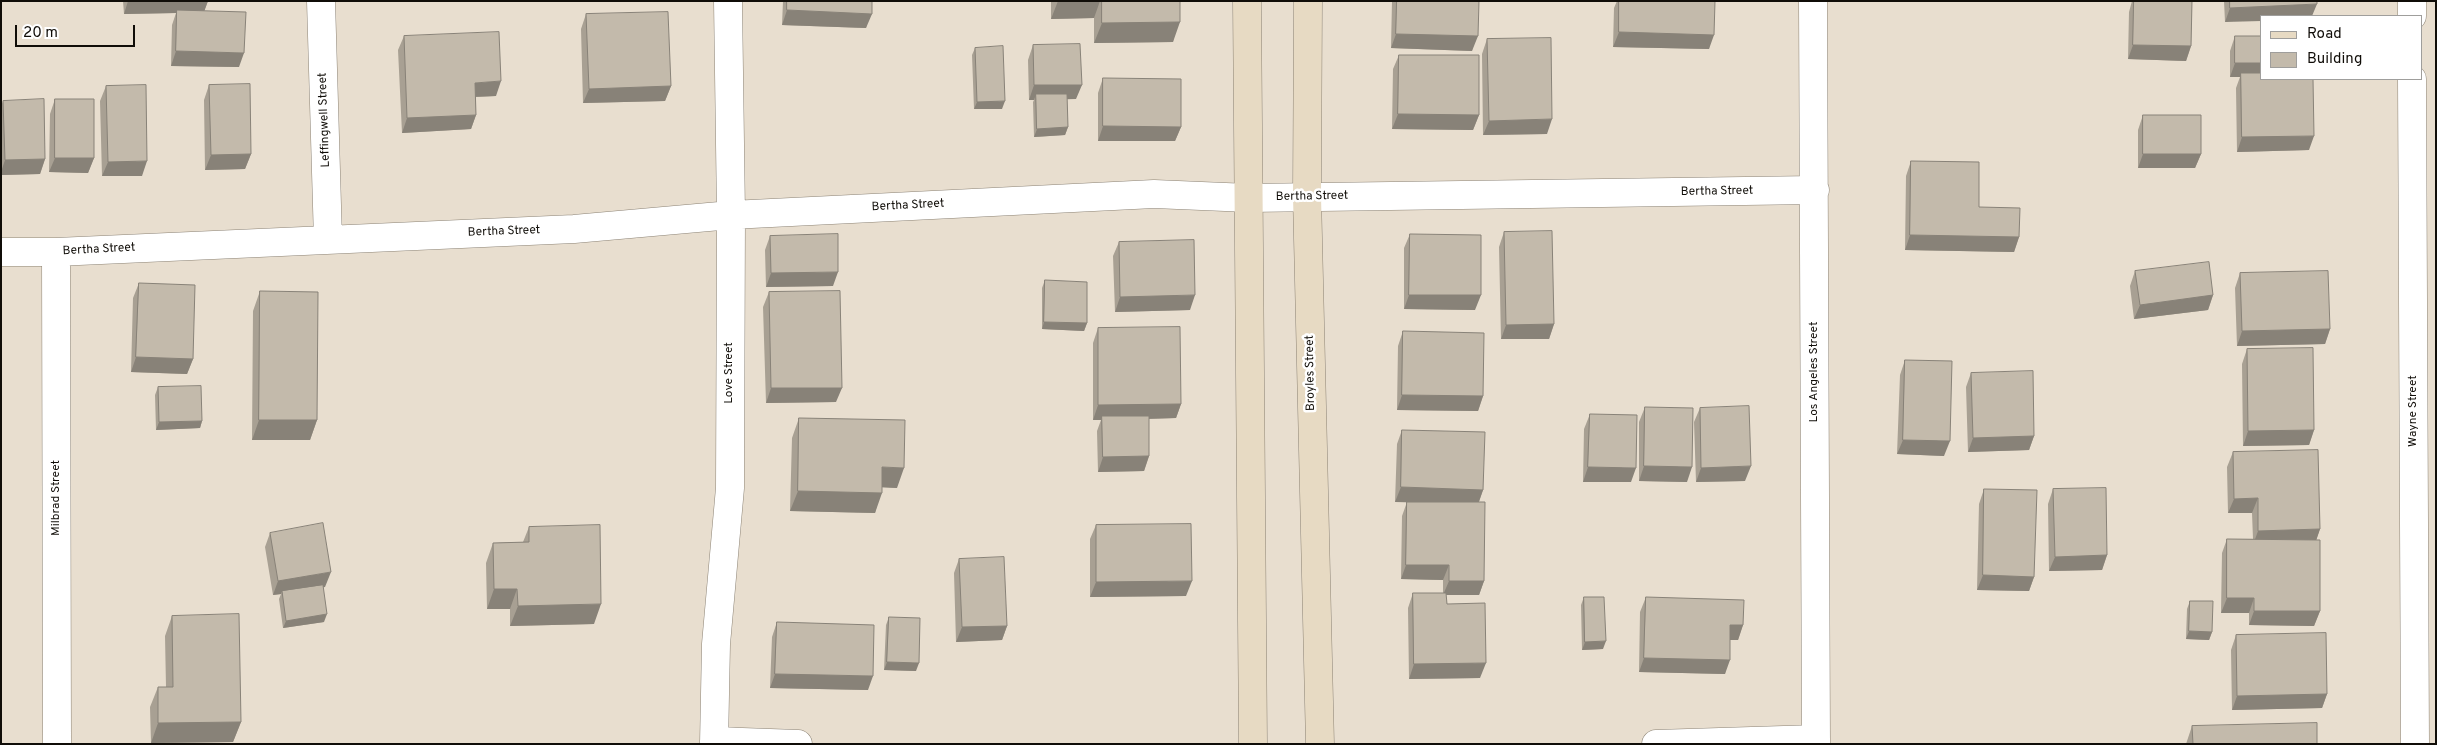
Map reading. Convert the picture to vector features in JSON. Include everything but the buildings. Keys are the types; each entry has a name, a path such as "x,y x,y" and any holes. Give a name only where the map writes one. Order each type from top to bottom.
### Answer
{"main road":[{"path":"1247,1 1253,744"},
{"name":"Broyles Street","path":"1308,1 1307,196 1320,744"}],"street":[{"name":"Leffingwell Street","path":"321,1 328,240"},
{"name":"Love Street","path":"714,743 716,644 730,488 731,215 728,1"},
{"name":"Los Angeles Street","path":"1813,1 1816,741"},
{"path":"2412,1 2412,15"},
{"name":"Wayne Street","path":"2412,80 2415,744"},
{"name":"Bertha Street","path":"1,252 56,252 574,229 731,215 1154,194 1249,198 1815,190"},
{"name":"Milbrad Street","path":"56,252 57,744"},
{"path":"1656,744 1816,741"},
{"path":"714,743 798,744"}]}
